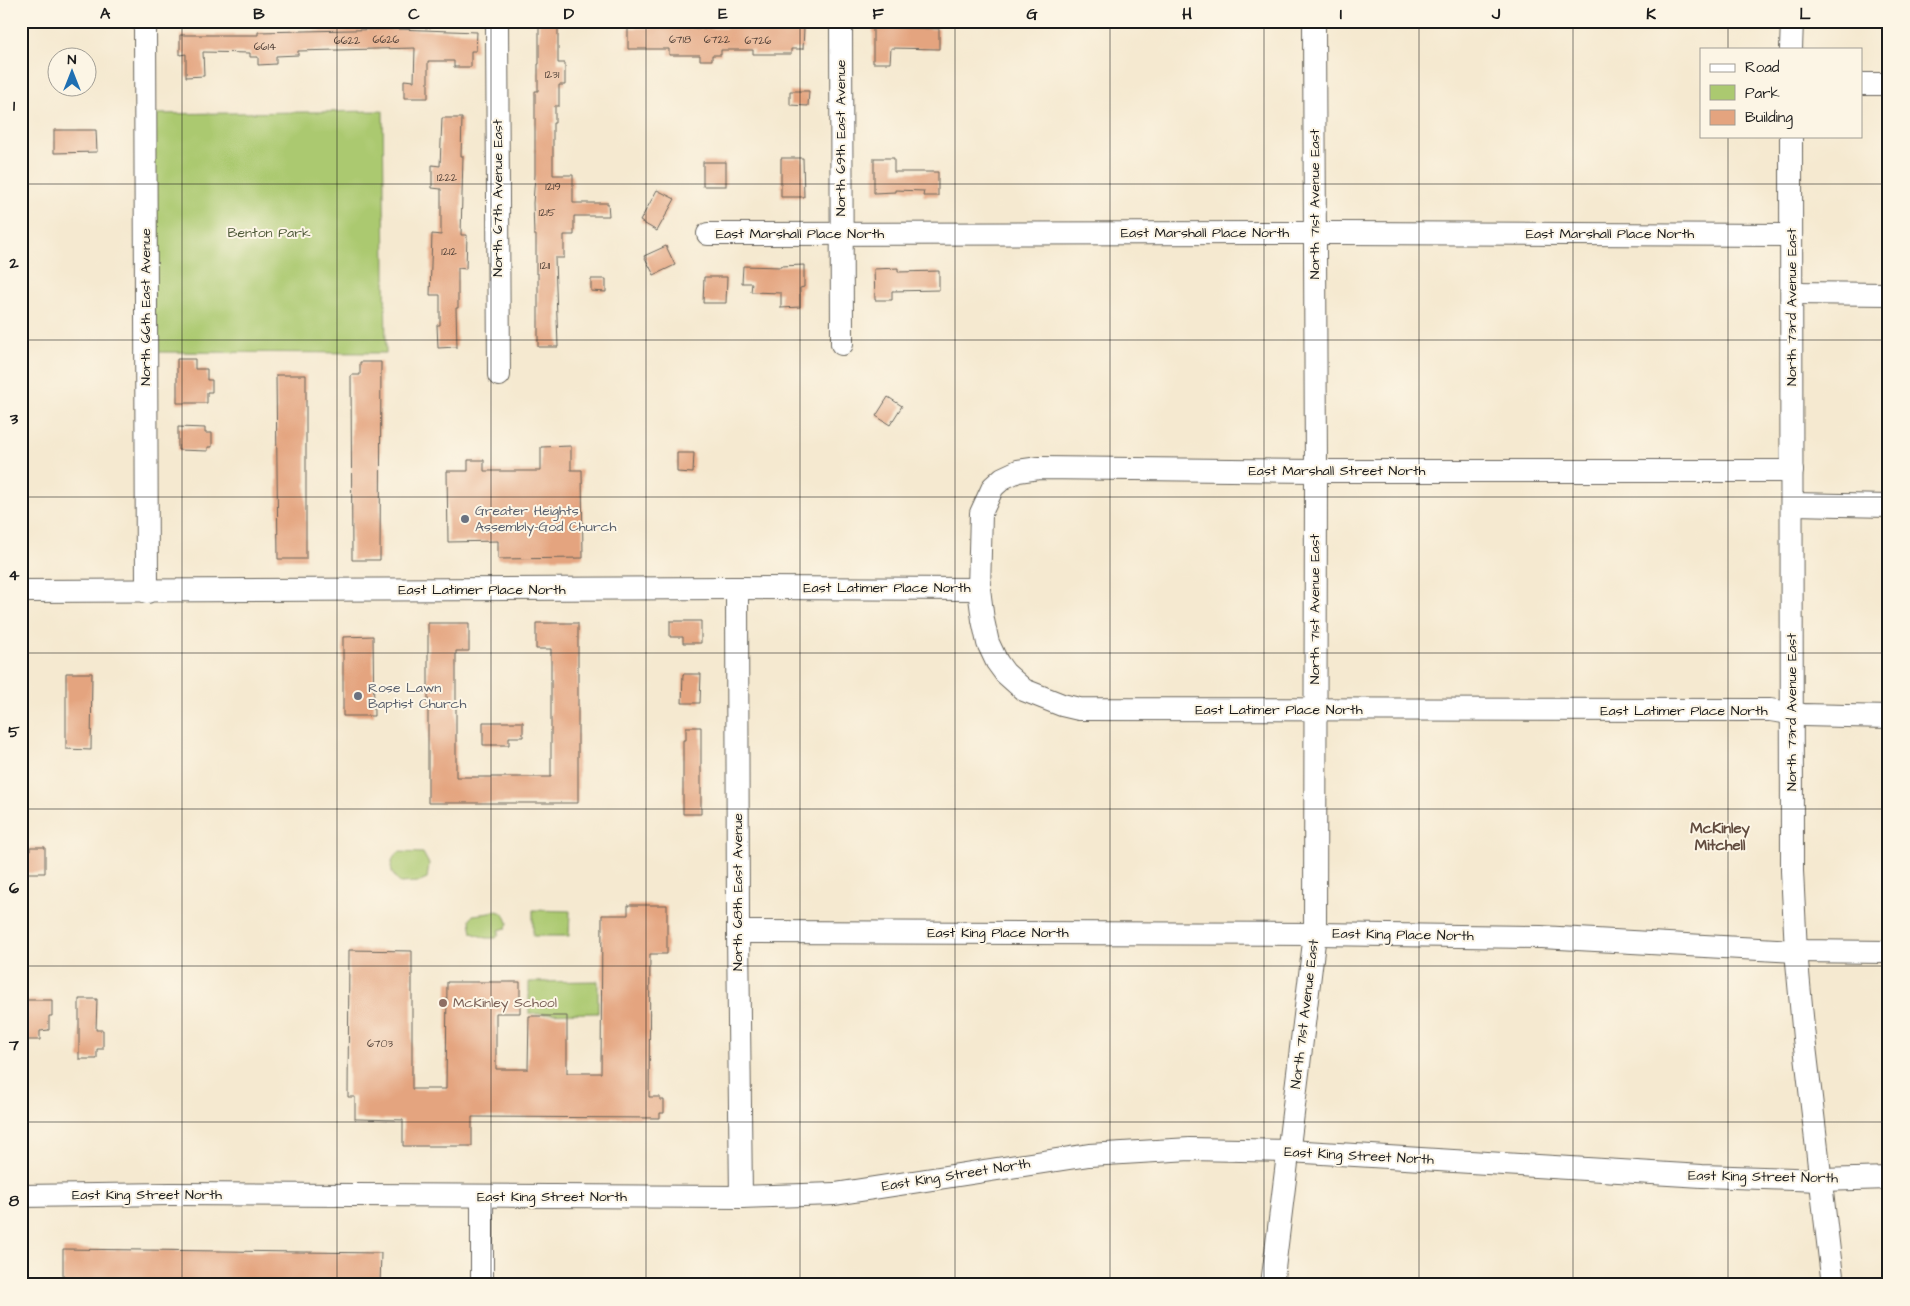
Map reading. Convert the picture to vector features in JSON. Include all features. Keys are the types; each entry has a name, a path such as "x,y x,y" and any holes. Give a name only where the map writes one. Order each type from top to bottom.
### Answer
{"street":[{"name":"North 66th East Avenue","path":"146,21 147,592"},
{"name":"North 67th Avenue East","path":"497,21 499,375"},
{"name":"North 69th East Avenue","path":"841,21 842,344"},
{"name":"North 71st Avenue East","path":"1272,1285 1315,934 1316,471 1314,21"},
{"path":"1791,48 1792,21"},
{"path":"1862,84 1889,84"},
{"name":"North 73rd Avenue East","path":"1791,138 1792,871 1796,950 1804,1038 1833,1285"},
{"name":"East Marshall Place North","path":"708,234 1315,233 1791,235"},
{"path":"1792,293 1889,294"},
{"name":"East Marshall Street North","path":"979,589 981,513 993,487 1003,478 1018,471 1038,468 1316,471 1792,471"},
{"path":"1792,504 1889,506"},
{"name":"East Latimer Place North","path":"21,592 737,588 979,589 988,643 997,662 1005,673 1024,690 1062,705 1079,709 1770,710 1803,715 1889,717"},
{"name":"North 68th East Avenue","path":"737,588 741,1197"},
{"name":"East King Place North","path":"738,932 1315,934 1541,937 1796,950 1889,952"},
{"name":"East King Street North","path":"21,1196 170,1194 741,1197 835,1194 1089,1155 1190,1149 1289,1152 1683,1175 1822,1180 1889,1178"},
{"path":"482,1197 482,1285"}],"green space":[{"name":"Benton Park","path":"383,111 386,353 153,352 154,114"},
{"path":"399,852 423,853 429,864 427,879 420,882 400,883 394,876 391,868 393,859"},
{"path":"533,910 570,911 569,936 533,936"},
{"path":"494,911 505,916 508,923 506,928 499,930 496,938 486,938 472,933 470,920 473,915"},
{"path":"598,981 598,1013 529,1014 529,982"}],"building":[{"path":"539,23 558,23 558,63 565,63 565,85 559,85 559,106 555,106 555,123 553,123 553,175 573,175 573,203 608,203 609,216 574,216 574,235 564,235 564,258 555,258 558,347 538,347 538,273 536,273 536,235 534,235 533,203 535,91 538,91"},
{"path":"873,27 939,29 939,49 891,48 890,63 873,63"},
{"path":"628,28 804,28 803,49 791,49 791,54 753,54 753,50 721,50 721,55 712,55 712,60 700,60 700,55 669,55 669,49 628,49"},
{"path":"397,29 477,32 476,51 471,51 471,67 454,67 454,61 428,61 428,98 404,98 404,80 414,81 415,48 298,51 298,55 276,56 276,64 258,65 258,57 250,57 250,53 203,52 204,76 186,77 186,54 180,55 180,35 258,35 258,32"},
{"path":"790,91 809,91 808,106 790,105"},
{"path":"442,118 462,118 461,235 467,235 466,269 458,268 457,347 438,348 437,325 440,325 440,295 430,295 432,234 441,235 441,189 432,188 432,165 440,166"},
{"path":"54,130 96,130 97,152 54,153"},
{"path":"781,158 803,158 804,197 781,197"},
{"path":"874,158 894,158 894,172 938,172 938,196 923,196 924,191 895,190 895,192 874,193"},
{"path":"703,162 726,162 726,186 703,186"},
{"path":"657,190 675,199 657,231 640,221"},
{"path":"666,246 675,265 654,275 644,256"},
{"path":"804,265 804,287 800,288 800,307 781,308 781,293 751,292 752,283 742,283 743,266 781,267"},
{"path":"898,268 898,272 939,271 939,290 892,291 892,300 875,300 874,269"},
{"path":"704,277 727,277 726,303 703,303"},
{"path":"591,279 606,279 606,292 591,291"},
{"path":"177,359 195,359 195,369 207,369 207,380 212,380 212,392 207,392 207,403 177,403"},
{"path":"360,362 381,362 380,560 352,560 351,375 360,375"},
{"path":"276,375 306,375 306,559 278,559"},
{"path":"888,397 902,406 890,425 876,416"},
{"path":"178,427 205,428 205,433 212,433 212,447 208,447 208,451 178,450"},
{"path":"571,446 571,470 582,470 583,558 498,559 498,541 448,542 447,471 468,471 468,460 484,460 484,471 541,471 541,447"},
{"path":"677,453 694,453 693,473 677,472"},
{"path":"670,621 701,621 701,643 683,643 683,637 670,637"},
{"path":"428,623 469,623 469,651 456,651 456,777 551,777 551,649 536,649 536,623 578,623 578,803 428,803"},
{"name":"Rose Lawn Baptist Church","path":"373,636 374,716 343,716 343,637"},
{"path":"66,673 92,673 91,750 66,749"},
{"path":"683,674 701,674 700,703 682,703"},
{"path":"483,722 523,722 523,737 509,737 509,745 483,745"},
{"path":"686,727 701,727 701,814 683,814 683,740 686,740"},
{"path":"30,847 45,847 45,873 21,873 21,850 30,851"},
{"path":"628,905 667,905 667,954 650,954 649,1097 660,1097 660,1100 664,1100 664,1113 660,1113 660,1118 472,1117 472,1146 403,1146 403,1120 355,1119 355,1097 348,1097 349,950 412,951 412,1089 446,1089 447,982 520,982 520,1013 496,1013 496,1069 528,1069 529,1016 567,1016 567,1073 601,1073 602,915 628,915"},
{"path":"79,999 97,999 96,1030 103,1030 103,1049 97,1049 97,1059 79,1059"},
{"path":"21,1000 52,1000 52,1016 49,1016 49,1030 40,1031 40,1040 24,1040 24,1031 21,1031"},
{"path":"63,1249 381,1253 380,1285 63,1285"}],"place":[{"name":"Greater Heights Assembly-God Church","path":"465,519"},
{"name":"Rose Lawn Baptist Church","path":"358,696"},
{"name":"McKinley School","path":"443,1003"}],"district":[{"name":"McKinley Mitchell","path":"1720,836"}]}
